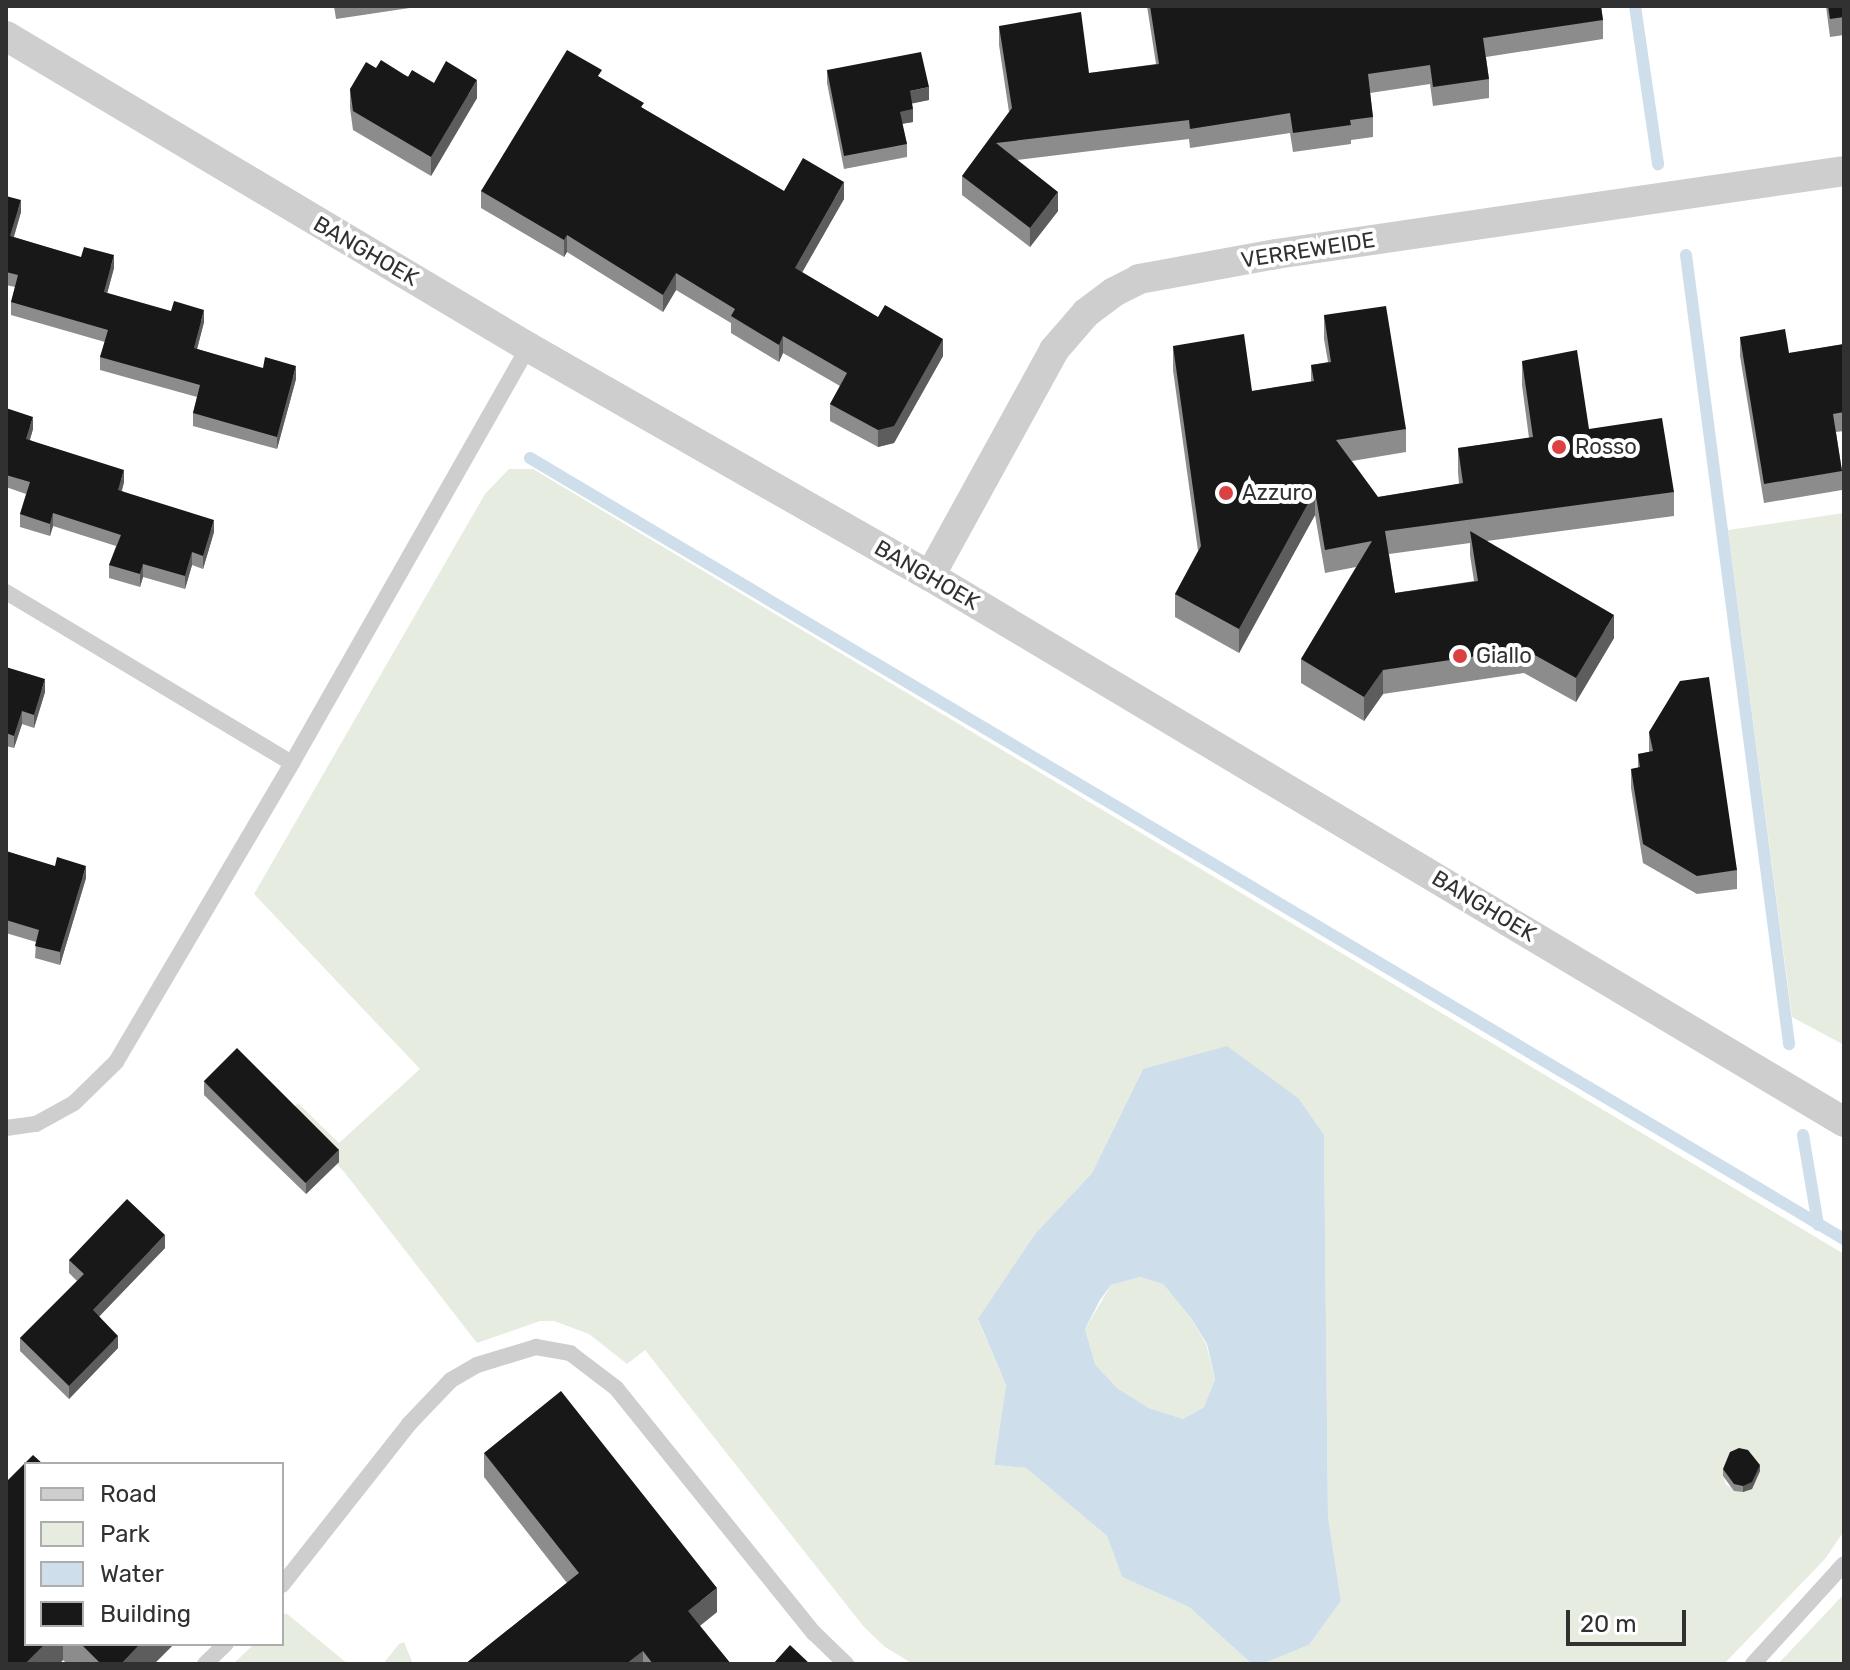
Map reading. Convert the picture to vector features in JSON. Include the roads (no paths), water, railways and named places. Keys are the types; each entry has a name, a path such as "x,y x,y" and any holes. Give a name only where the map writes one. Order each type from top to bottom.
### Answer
{"street":[{"name":"BANGHOEK","path":"6,36 528,347 930,576 1844,1122"},
{"name":"VERREWEIDE","path":"930,576 1054,350 1086,313 1139,279 1290,252 1844,171"}],"lane":[{"path":"6,1128 36,1124 74,1103 116,1062 292,763 528,347"},
{"path":"6,592 292,763"},
{"path":"284,1582 409,1424 451,1380 505,1354 536,1347 570,1353 616,1388 814,1633 846,1664"},
{"path":"1753,1664 1844,1564"},
{"path":"205,1664 224,1646"}],"water":[{"path":"1227,1046 1298,1098 1324,1135 1328,1517 1341,1601 1309,1645 1262,1664 1252,1664 1189,1607 1122,1577 1107,1536 1026,1468 994,1465 1006,1385 978,1319 1035,1234 1092,1173 1143,1069","holes":["1140,1277 1163,1284 1191,1318 1207,1344 1215,1379 1204,1407 1183,1419 1149,1408 1117,1388 1095,1364 1085,1329 1111,1285"]}],"waterway":[{"path":"1635,6 1658,164"},
{"path":"1686,255 1789,1044"},
{"path":"530,458 1844,1239"},
{"path":"1803,1135 1818,1225"}],"place":[{"name":"Rosso","path":"1559,447"},
{"name":"Azzuro","path":"1226,493"},
{"name":"Giallo","path":"1460,656"}]}
